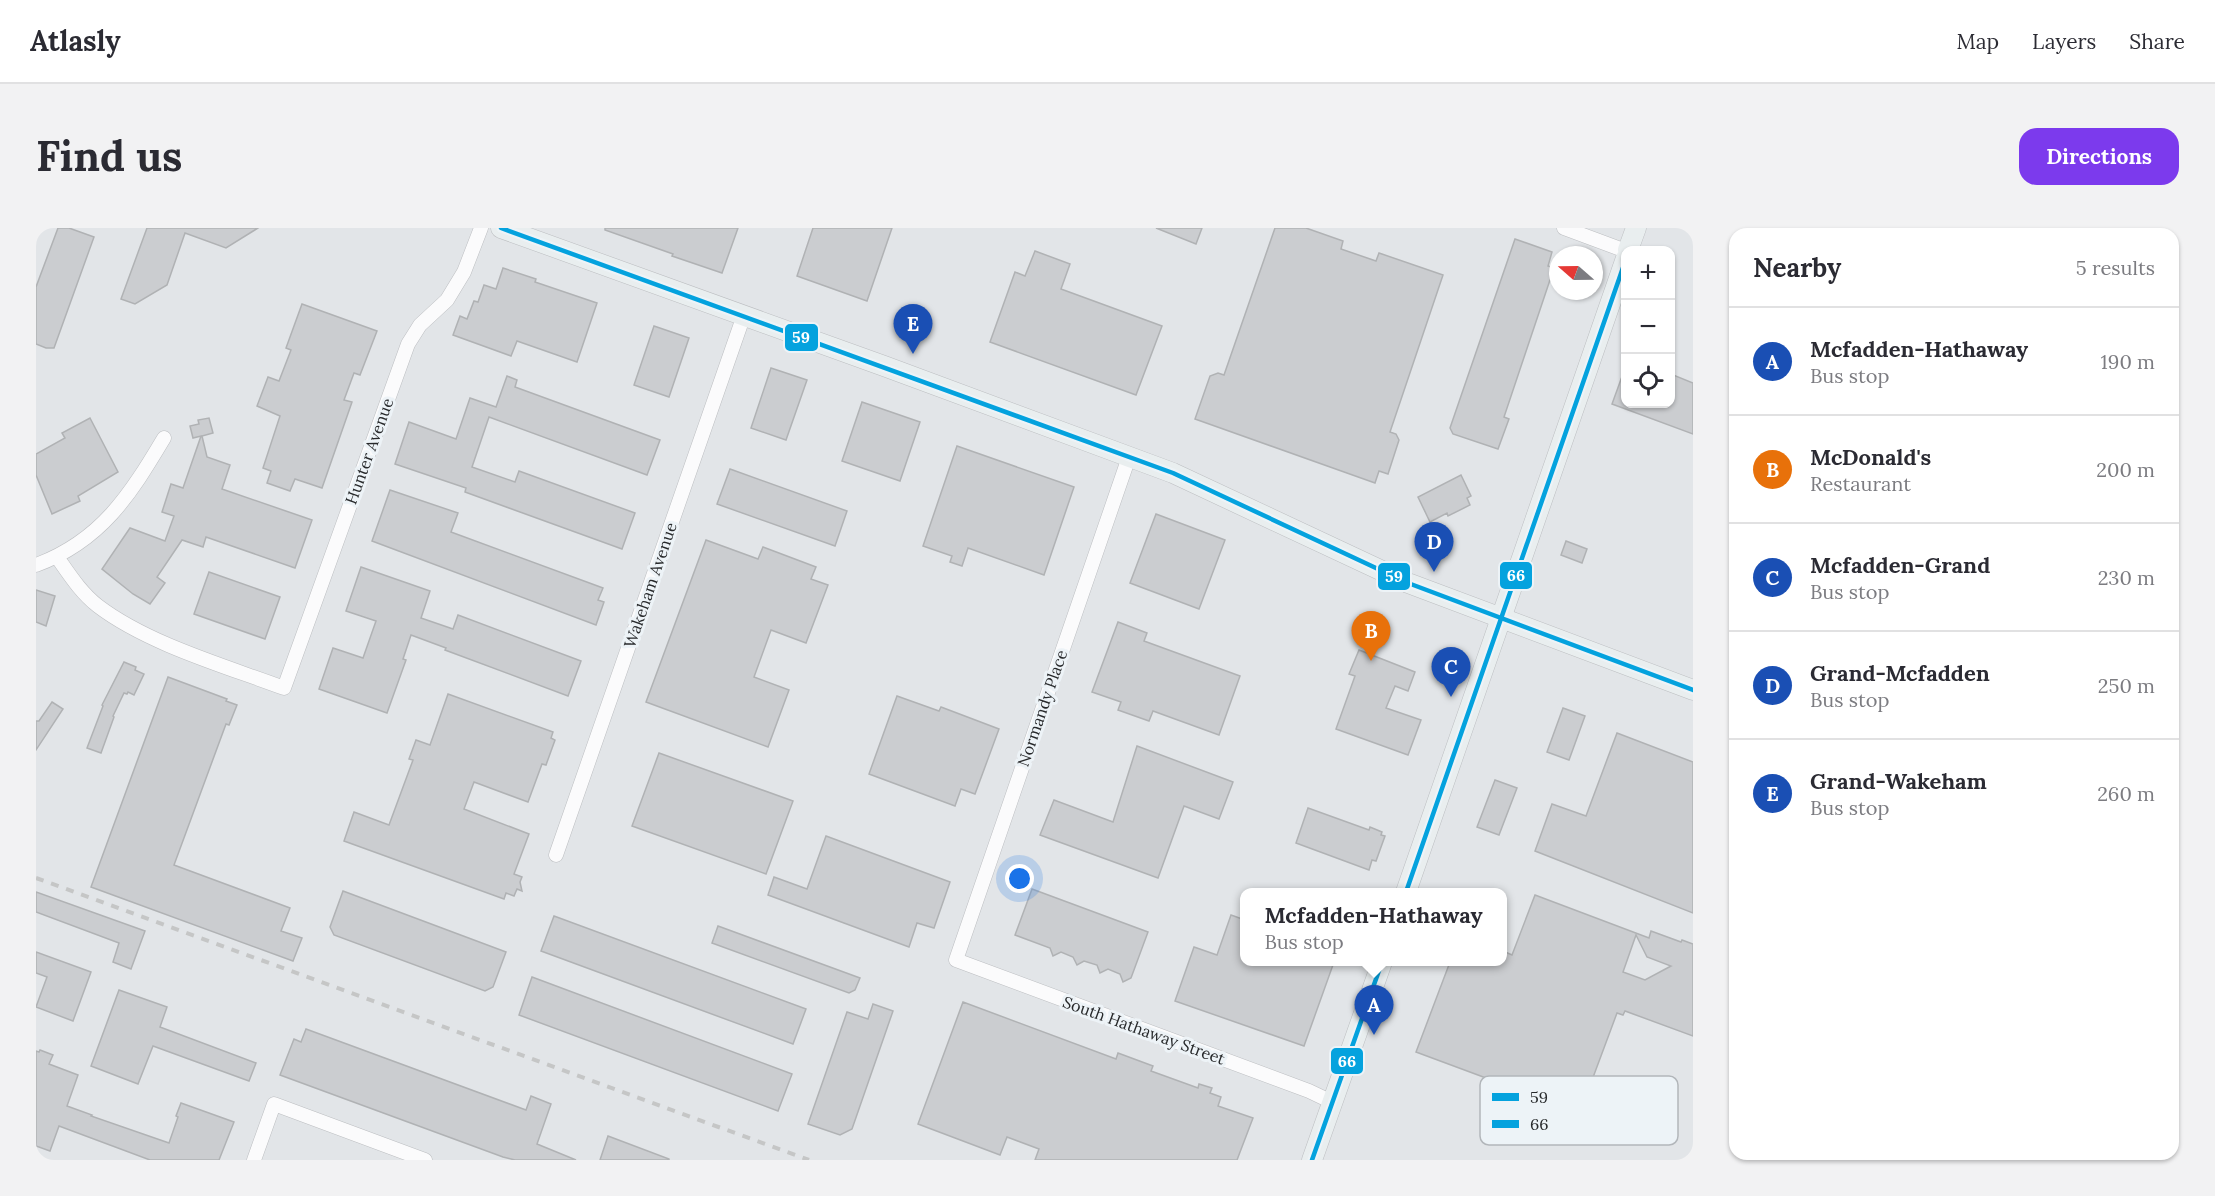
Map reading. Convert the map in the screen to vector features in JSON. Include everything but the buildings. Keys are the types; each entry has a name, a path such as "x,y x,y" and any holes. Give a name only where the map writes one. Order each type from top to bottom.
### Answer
{"main road":[{"path":"501,228 1129,457 1206,487 1408,583 1693,690"},
{"path":"1629,246 1636,228"},
{"path":"1407,888 1621,273"},
{"path":"1312,1160 1381,966"}],"street":[{"name":"Hunter Avenue","path":"57,557 73,581 98,606 126,623 175,646 284,688 408,344 420,325 447,300 453,291 464,272 481,228"},
{"path":"1564,228 1621,249"},
{"name":"Wakeham Avenue","path":"556,855 744,315"},
{"path":"36,565 57,557 99,528 126,497 164,438"},
{"name":"Normandy Place","path":"956,960 1129,457"},
{"name":"South Hathaway Street","path":"956,960 1309,1091 1332,1102"},
{"path":"254,1160 274,1104 425,1160"}],"railway":[{"path":"36,878 809,1160"}],"transit line":[{"name":"59","path":"501,228 1173,473 1408,583 1693,690"},
{"name":"66","path":"1407,888 1621,273"},
{"name":"66","path":"1312,1160 1381,966"}],"place":[{"name":"Grand-Wakeham","path":"913,354"},
{"name":"Grand-Mcfadden","path":"1434,572"},
{"name":"McDonald's","path":"1371,661"},
{"name":"Mcfadden-Grand","path":"1451,697"},
{"name":"Mcfadden-Hathaway","path":"1374,1035"}]}
